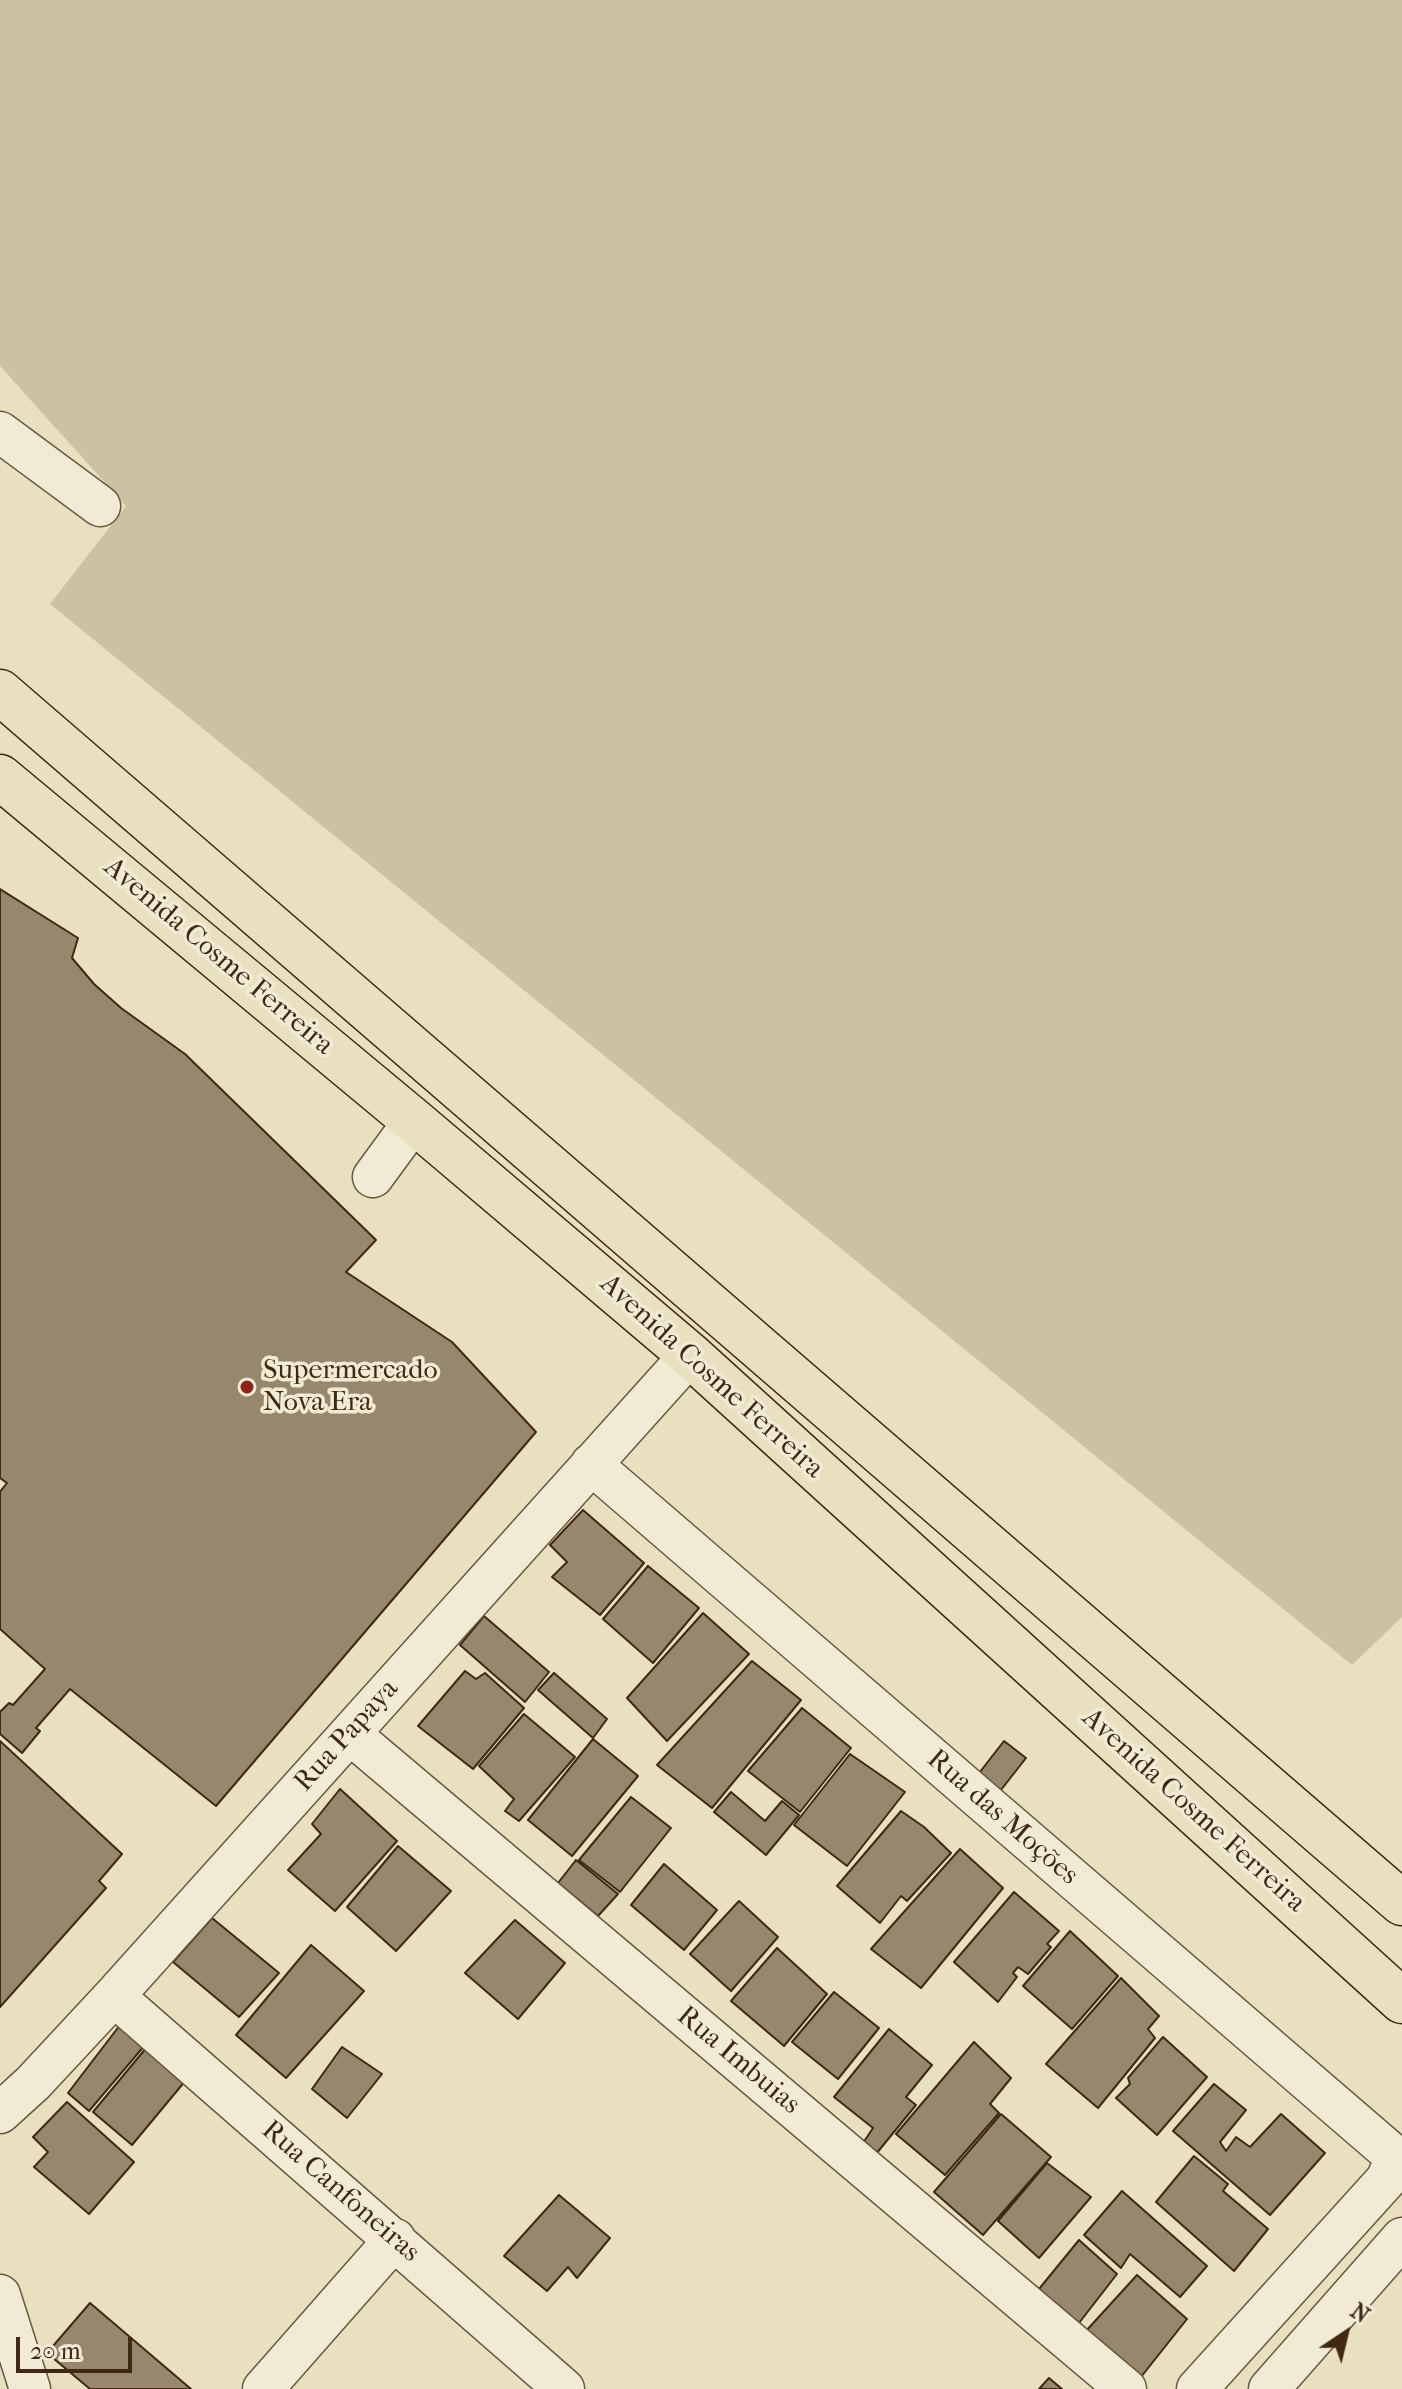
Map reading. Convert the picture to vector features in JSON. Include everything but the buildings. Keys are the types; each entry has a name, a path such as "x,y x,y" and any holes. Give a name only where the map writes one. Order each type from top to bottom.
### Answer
{"main road":[{"name":"Avenida Cosme Ferreira","path":"0,692 1402,1903"},
{"name":"Avenida Cosme Ferreira","path":"0,777 690,1355 1402,2001"}],"street":[{"path":"0,432 100,506"},
{"path":"373,1177 414,1121"},
{"name":"Rua Papaya","path":"5,2105 114,1996 690,1355"},
{"name":"Rua das Moções","path":"591,1464 1391,2153 1392,2167 1386,2180 1197,2389"},
{"name":"Rua Imbuias","path":"350,1734 1126,2389"},
{"name":"Rua Canfoneiras","path":"114,1996 564,2389"},
{"path":"1269,2389 1402,2238"},
{"path":"263,2389 395,2239"},
{"path":"0,2295 30,2389"}],"shaded area":[{"path":"0,0 1402,0 1402,1617 1352,1665 50,604 126,506 0,366"}],"place":[{"name":"Supermercado Nova Era","path":"247,1387"}]}
